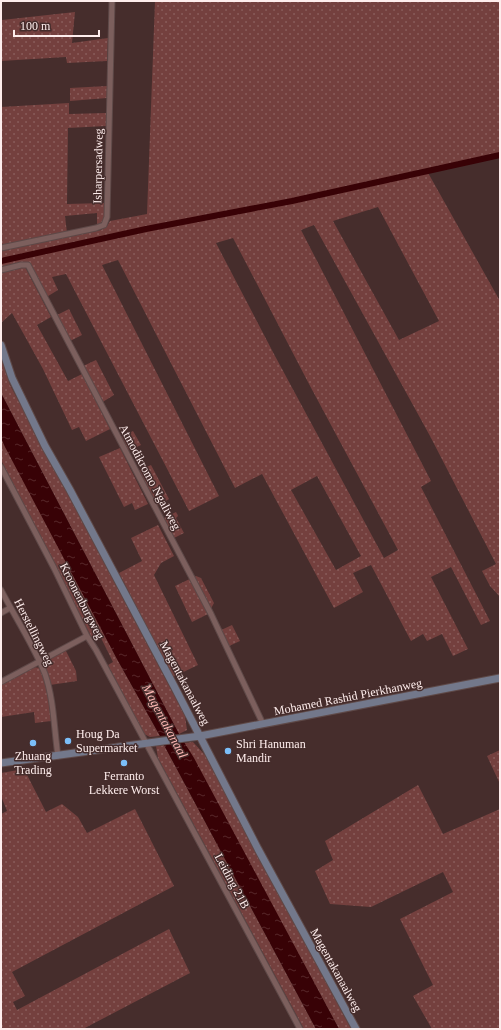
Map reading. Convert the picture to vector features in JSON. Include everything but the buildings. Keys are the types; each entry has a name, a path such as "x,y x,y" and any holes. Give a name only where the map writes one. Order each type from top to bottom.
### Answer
{"street":[{"name":"Isharpersadweg","path":"1,248 104,225 107,217 112,1"},
{"name":"Atmodikromo Ngaliweg","path":"1,270 21,265 28,265 211,614 263,724"},
{"name":"Magentakanaalweg","path":"1,345 12,378 45,446 116,575 258,848 356,1029"},
{"name":"Kroonenburgweg","path":"1,467 51,562 87,636 146,743"},
{"name":"Herstellingweg","path":"1,590 40,662 48,684 58,756"},
{"path":"1,613 10,608"},
{"path":"1,682 87,636"},
{"name":"Mohamed Rashid Pierkhanweg","path":"1,764 200,736 500,678"},
{"name":"Leiding 21B","path":"146,743 300,1029"}],"shaded area":[{"path":"155,1 500,1 500,155 427,171 500,301 500,597 490,586 482,571 496,564 430,436 314,225 301,230 431,481 421,487 490,621 481,625 451,567 431,577 468,649 453,656 442,634 427,641 423,634 411,641 371,565 353,573 363,592 334,608 262,474 235,488 118,260 102,265 219,496 189,511 66,274 52,277 58,290 45,298 28,264 20,263 1,267 1,251 101,230 107,226 110,221 147,214","holes":["378,207 439,321 399,340 333,221","233,238 398,550 384,558 216,243","317,476 361,556 336,570 291,490"]},
{"path":"75,12 72,43 108,38 107,61 67,63 66,57 1,61 2,20"},
{"path":"107,86 107,98 70,101 70,88"},
{"path":"69,103 69,114 106,113 106,126 68,128 67,204 105,203 104,219 97,225 97,213 65,216 67,233 1,246 1,107"},
{"path":"25,267 51,317 37,325 68,381 82,374 110,429 86,441 79,427 72,430 43,369 12,313 1,323 1,271"},
{"path":"69,309 82,335 68,342 55,316"},
{"path":"1,354 10,385 185,716 187,730 179,734 1,393"},
{"path":"96,360 114,395 101,403 81,367"},
{"path":"133,431 141,445 126,452 119,438"},
{"path":"1,438 117,659 160,736 150,737 144,734 108,665 113,662 100,636 93,640 1,460"},
{"path":"120,448 148,504 135,510 132,503 124,507 99,457"},
{"path":"151,465 169,499 154,508 136,472"},
{"path":"176,512 178,516 176,518 184,533 170,540 160,520"},
{"path":"158,525 174,556 161,563 154,575 198,665 173,677 119,573 142,561 131,538"},
{"path":"196,576 201,578 214,603 208,614 192,622 175,586"},
{"path":"232,625 240,641 227,647 219,631"},
{"path":"65,649 76,671 77,681 50,685 44,665 45,662"},
{"path":"34,667 40,668 45,681 51,721 35,723 34,712 1,717 1,684"},
{"path":"193,742 205,755 351,1029 339,1029 184,743"},
{"path":"164,745 316,1029 304,1029 158,758 156,746"},
{"path":"500,750 500,784 487,756"},
{"path":"24,769 46,812 62,804 78,817 87,833 135,809 174,886 12,972 25,996 13,1002 17,1010 169,929 190,973 83,1029 1,1029 1,814 7,811 1,796 1,773"},
{"path":"418,785 443,834 500,809 500,1029 432,1029 413,996 433,985 400,919 453,892 443,872 371,907 330,904 315,871 333,860 325,841"}],"water":[{"name":"Magentakanaal","path":"1,393 179,734 160,736 117,659 5,447 1,438"},
{"path":"184,742 339,1029 316,1029 164,745"}],"waterway":[{"path":"1,261 146,229 292,201 500,155"}],"place":[{"name":"Houg Da Supermarket","path":"68,741"},
{"name":"Zhuang Trading","path":"33,743"},
{"name":"Shri Hanuman Mandir","path":"228,751"},
{"name":"Ferranto Lekkere Worst","path":"124,763"}]}
